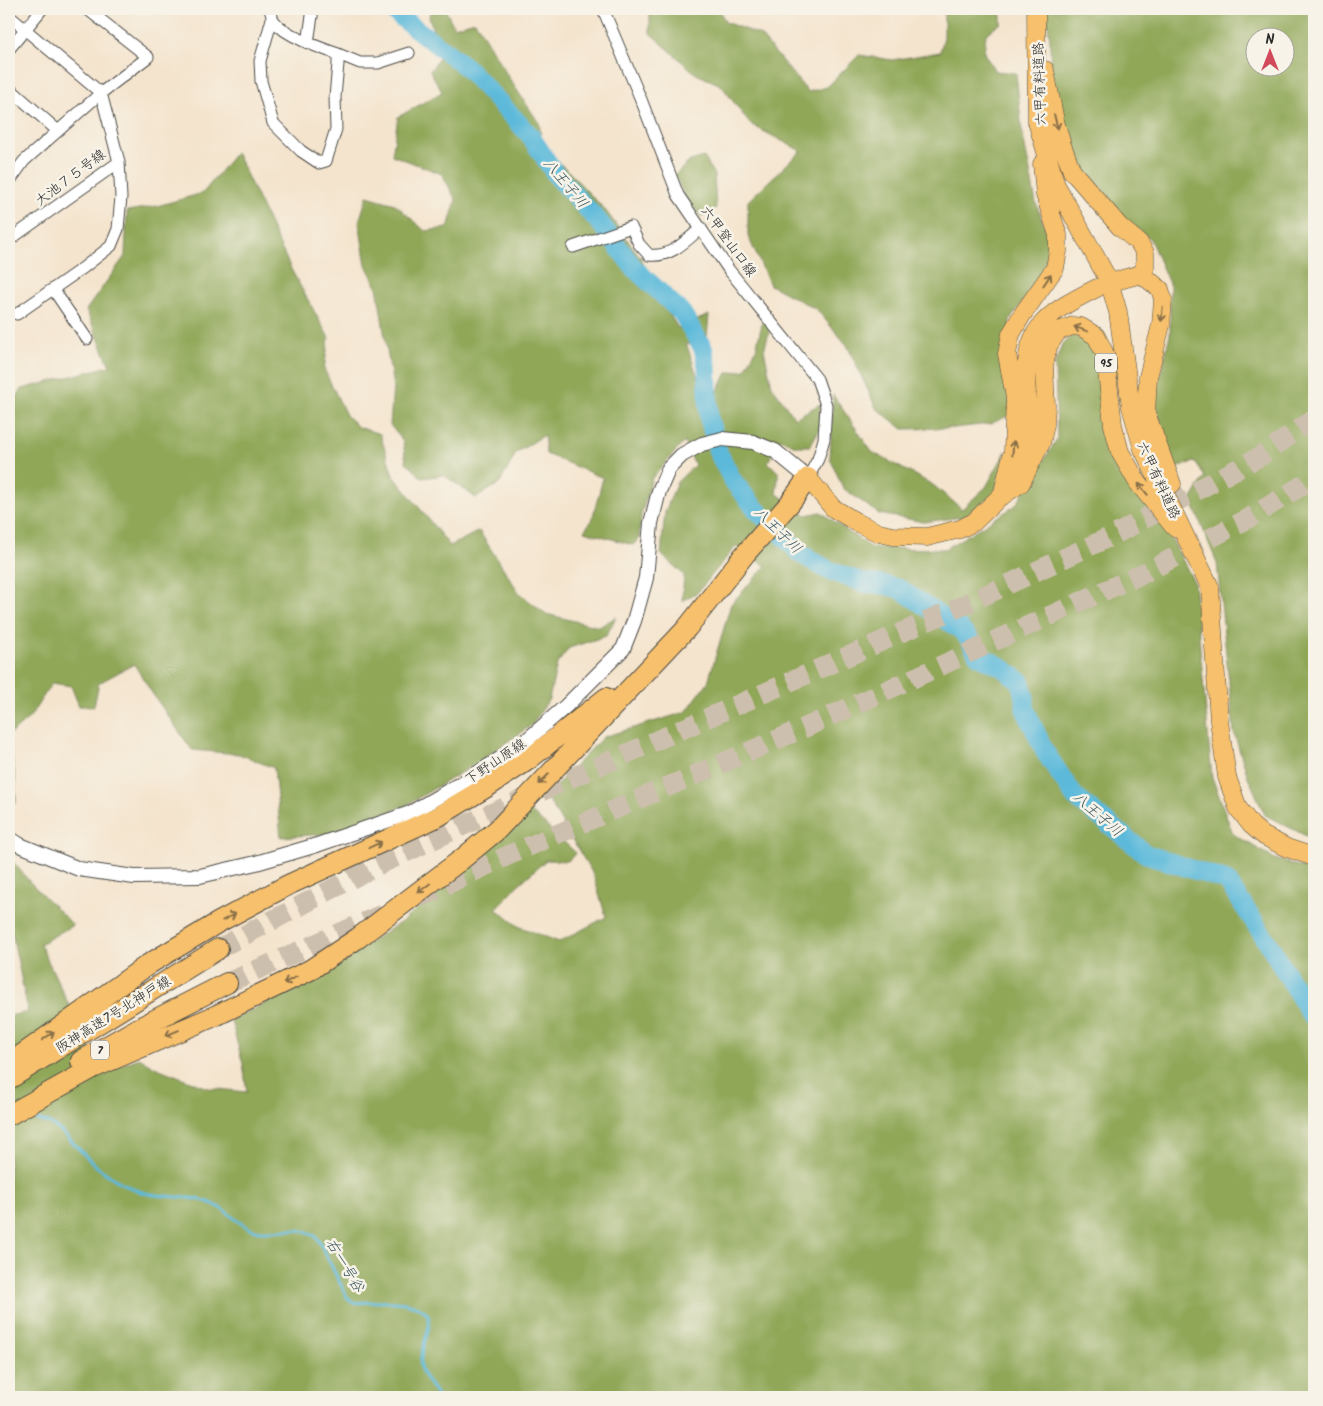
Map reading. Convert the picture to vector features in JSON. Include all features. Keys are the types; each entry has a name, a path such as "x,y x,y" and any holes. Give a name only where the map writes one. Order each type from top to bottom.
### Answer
{"highway":[{"path":"9,1115 93,1068 217,1015 310,970 358,938 462,859 497,830 687,628 745,554 790,503 808,478"},
{"path":"9,1064 149,964 186,941 288,885 437,817 490,785 528,760 580,720 687,628"},
{"name":"阪神高速7号北神戸線","path":"9,1079 218,949"},
{"name":"阪神高速7号北神戸線","path":"9,1104 99,1051 226,983"}],"main road":[{"name":"六甲有料道路","path":"1036,16 1037,122 1056,185 1109,281 1118,312 1131,407 1143,449 1210,587 1219,721 1227,777 1238,808 1251,826 1264,836 1287,848 1314,856"},
{"name":"95","path":"1036,16 1055,121 1072,171 1120,227 1142,248 1145,253 1145,269 1141,274 1160,289 1163,299 1161,325 1148,377 1146,413 1180,506 1205,560 1210,587"},
{"name":"95","path":"1002,496 1013,451 1015,398 1007,354 1012,334 1022,315 1055,268 1058,250 1058,235 1045,195 1037,122"},
{"path":"1119,280 1141,274"},
{"name":"95","path":"808,478 833,508 879,533 893,536 927,537 960,529 974,522 1016,481 1027,454 1031,421 1026,366 1029,346 1036,331 1051,314 1096,288"},
{"name":"95","path":"1002,496 1021,483 1041,443 1045,425 1044,366 1048,346 1058,331 1073,326 1081,327 1096,336 1105,354 1113,425 1120,452 1138,483 1174,528 1210,587"}],"street":[{"path":"9,49 42,9"},
{"path":"9,182 24,161 58,130 101,93 148,57 87,9"},
{"path":"308,43 313,9"},
{"name":"六甲登山口線","path":"602,9 642,102 678,195 729,270 817,379 826,405 824,439 818,459 808,478"},
{"path":"271,14 285,30 308,43 360,63 378,63 409,53"},
{"path":"271,14 260,61 261,81 273,123 301,151 319,163 326,161 336,129 334,97 338,54"},
{"path":"9,16 101,93"},
{"path":"9,88 58,130"},
{"name":"大池７５号線","path":"9,240 118,162 101,93"},
{"path":"17,314 111,246 118,229 122,197 118,162"},
{"path":"573,247 631,227 639,244 649,255 659,256 676,249 701,228"},
{"path":"52,290 87,339"},
{"name":"下野山原線","path":"9,838 20,845 79,869 134,877 200,876 256,863 317,845 410,813 520,746 566,706 623,649 634,621 646,578 651,523 659,491 669,468 682,454 702,444 722,439 753,442 775,451 808,478"}],"green space":[{"path":"432,9 445,9 454,27 475,21 539,123 543,150 565,168 605,210 640,257 662,302 678,328 709,315 707,337 696,348 686,343 698,378 715,396 727,373 745,370 756,349 763,320 771,326 764,350 772,386 795,418 820,404 820,428 810,446 796,446 780,439 768,462 779,473 776,493 806,515 821,512 871,548 945,549 1015,506 1057,439 1055,365 1062,344 1075,333 1092,344 1101,371 1113,456 1168,532 1194,582 1212,777 1233,834 1275,859 1314,871 1314,1397 9,1397 9,1016 28,1012 11,928 9,927 9,857 30,882 73,925 40,944 101,1073 139,1058 157,1068 208,1088 247,1092 243,1064 231,1020 297,988 403,921 529,810 576,853 568,861 546,860 517,886 496,909 518,926 559,942 606,917 593,874 546,796 603,737 686,712 708,682 731,604 766,566 736,546 698,592 682,601 684,575 661,554 665,512 677,482 695,465 684,442 652,478 641,515 639,538 633,545 584,531 592,520 603,478 546,454 544,435 516,453 500,483 476,498 444,475 422,478 406,462 403,441 390,425 393,387 377,287 366,265 359,222 367,196 395,204 425,231 448,228 456,200 442,174 392,155 398,117 442,92 430,71 440,57 429,16"},
{"path":"650,9 719,9 725,22 760,35 808,92 827,87 859,55 892,60 940,52 944,37 944,9 1001,9 1001,23 986,34 984,53 995,71 1016,73 1022,131 1036,203 1051,243 1042,275 1010,320 1010,415 990,424 954,428 903,429 876,408 847,345 816,309 770,285 748,236 748,201 801,151 750,124 721,85 696,74 650,33"},
{"path":"1046,9 1314,9 1314,840 1265,815 1248,777 1234,733 1217,563 1191,500 1205,477 1195,462 1175,468 1154,401 1170,334 1170,286 1150,239 1102,200 1073,165 1051,88 1050,41"},
{"path":"236,152 292,271 329,338 324,369 346,415 358,427 380,434 393,475 450,546 479,531 520,594 546,614 599,627 616,617 606,636 569,648 557,664 549,699 532,725 472,766 405,806 327,834 281,837 274,768 239,754 192,750 134,664 99,683 94,706 79,706 71,686 52,683 30,717 9,735 9,408 22,389 110,366 86,310 125,256 127,211 157,206 203,193"},
{"path":"704,157 714,175 716,208 701,216 686,199 675,175 690,161"},
{"path":"833,395 872,452 933,485 962,509 986,487 1006,451 995,493 963,517 924,522 879,514 843,488 830,458"},
{"path":"9,735 15,777 16,803 9,805"}],"waterway":[{"name":"八王子川","path":"390,9 466,67 529,134 556,175 600,223 634,268 682,313 703,348 707,365 709,418 718,452 733,481 755,508 801,554 828,570 864,583 900,589 961,630 970,640 978,655 1000,666 1020,681 1025,697 1025,709 1045,752 1075,797 1146,854 1227,881 1269,944 1310,1014 1314,1015"},
{"name":"右一号谷","path":"21,1117 42,1121 54,1126 95,1165 113,1178 132,1188 154,1195 198,1199 207,1202 221,1208 242,1224 254,1230 298,1230 312,1234 318,1239 347,1297 354,1303 400,1302 422,1309 428,1316 429,1326 422,1352 421,1368 438,1397"}],"tunnel":[{"path":"218,949 370,869 458,828 964,605 1118,533 1259,457 1314,419"},
{"path":"418,898 511,854 811,725 1148,571 1251,517 1314,478"},
{"path":"227,983 383,914"}]}
